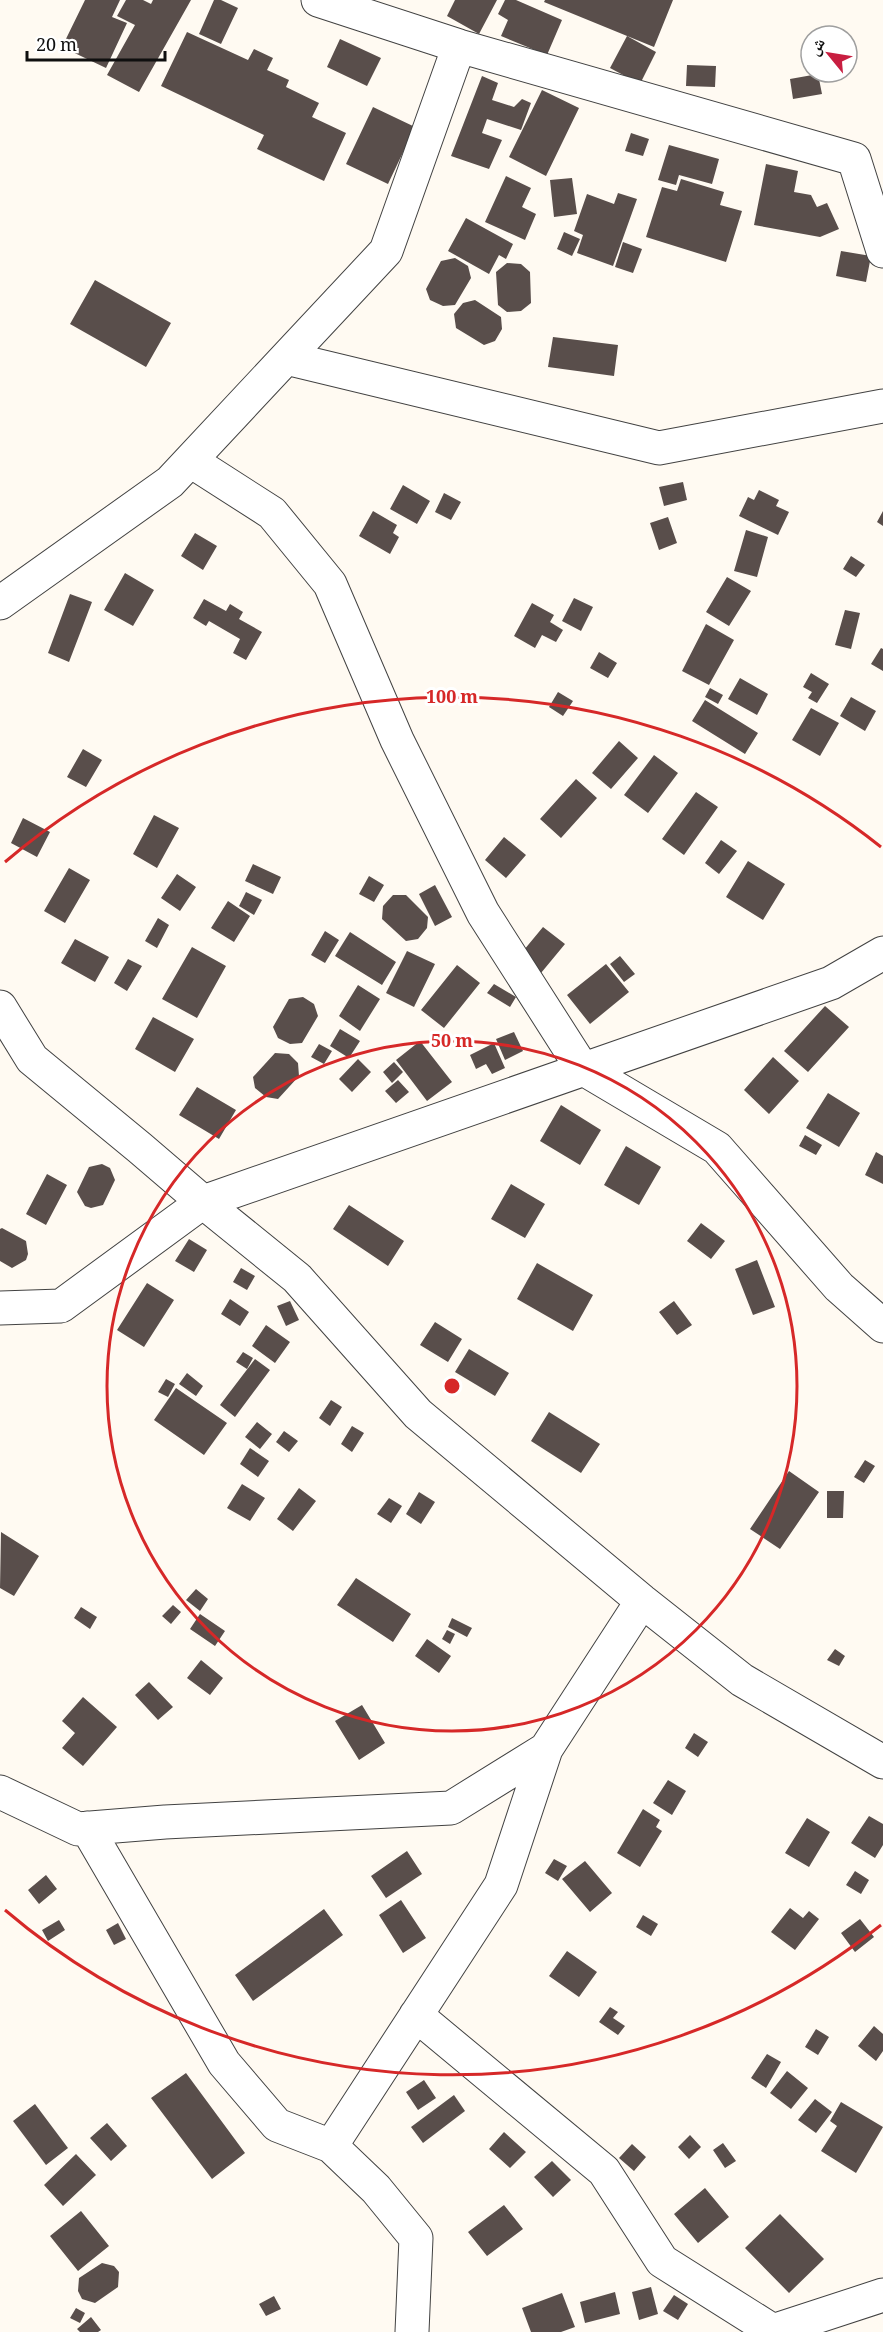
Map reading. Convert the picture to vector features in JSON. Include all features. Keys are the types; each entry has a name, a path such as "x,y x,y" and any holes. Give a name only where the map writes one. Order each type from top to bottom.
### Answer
{"street":[{"path":"318,0 459,46 854,159 883,251"},
{"path":"0,603 170,483 386,251 459,46"},
{"path":"286,358 659,448 883,406"},
{"path":"191,461 272,513 330,584 397,740 483,913 582,1068 717,1148 839,1287 883,1326"},
{"path":"0,1308 61,1306 202,1202 831,983 883,953"},
{"path":"0,1007 32,1059 202,1202 297,1278 418,1414 642,1601 742,1680 883,1762"},
{"path":"331,2146 501,1885 546,1749 642,1601"},
{"path":"0,1792 78,1829 451,1808 546,1749"},
{"path":"87,1828 224,2063 277,2125 331,2146 376,2189 416,2238 412,2332"},
{"path":"416,2015 604,2171 662,2261 773,2331 883,2295"}],"building":[{"path":"85,0 120,0 112,17 127,23 106,68 62,47"},
{"path":"126,0 143,0 151,4 153,0 191,0 139,92 107,75 135,25 117,16"},
{"path":"214,0 221,0 238,8 221,44 199,34"},
{"path":"455,0 497,0 479,34 447,16"},
{"path":"505,0 516,0 562,20 547,55 501,36 508,20 498,14"},
{"path":"545,0 673,0 654,47 544,2"},
{"path":"187,32 248,60 254,49 273,58 267,70 289,80 286,87 319,103 312,117 346,133 324,181 257,149 264,135 161,86"},
{"path":"627,36 656,52 640,84 610,68"},
{"path":"340,39 381,58 367,86 327,67"},
{"path":"687,65 716,66 715,87 686,86"},
{"path":"482,76 498,83 492,100 514,107 522,99 531,103 521,130 487,119 482,133 502,140 489,169 451,156"},
{"path":"799,77 799,84 820,84 822,94 793,99 790,79"},
{"path":"542,90 579,108 546,176 509,157"},
{"path":"373,107 415,127 388,184 346,164"},
{"path":"631,133 649,139 643,156 625,151"},
{"path":"669,145 719,159 712,184 679,175 676,185 658,180"},
{"path":"766,164 798,171 794,192 811,195 817,207 827,203 839,229 820,237 754,225"},
{"path":"506,176 531,188 522,207 536,214 525,240 485,222"},
{"path":"572,178 577,214 554,217 550,180"},
{"path":"681,179 724,192 720,205 742,211 726,262 646,237 662,187 677,191"},
{"path":"618,193 637,199 613,266 577,253 583,235 574,231 587,194 614,204"},
{"path":"466,218 513,244 506,259 499,255 489,274 448,251"},
{"path":"564,232 580,239 572,256 557,249"},
{"path":"623,242 642,249 633,273 615,267"},
{"path":"841,251 871,256 866,282 836,276"},
{"path":"455,258 468,266 471,278 455,305 443,306 430,300 426,289 441,261"},
{"path":"507,263 521,264 530,272 531,303 521,311 507,312 498,305 496,272"},
{"path":"95,280 171,323 146,367 70,324"},
{"path":"475,300 501,317 502,329 495,341 484,345 456,328 454,314 463,303"},
{"path":"553,337 618,345 614,376 548,367"},
{"path":"683,482 687,500 664,506 659,487"},
{"path":"403,485 430,501 417,524 390,509"},
{"path":"759,490 779,500 776,506 789,512 778,535 739,516 748,497 754,500"},
{"path":"444,493 461,502 451,520 435,512"},
{"path":"373,511 397,525 393,533 399,537 390,554 359,536"},
{"path":"883,511 883,526 877,522"},
{"path":"668,517 677,543 659,550 650,523"},
{"path":"746,530 768,537 757,577 734,571"},
{"path":"195,533 217,546 203,570 181,556"},
{"path":"851,556 865,565 856,577 843,569"},
{"path":"125,573 154,590 133,626 104,610"},
{"path":"727,577 751,591 729,626 706,612"},
{"path":"70,594 92,602 69,662 48,653"},
{"path":"574,598 593,607 581,631 562,621"},
{"path":"204,599 226,611 230,604 243,612 239,619 262,632 246,660 233,653 240,639 209,621 206,626 193,618"},
{"path":"532,603 554,615 550,622 563,630 556,642 542,635 535,648 514,636"},
{"path":"845,610 860,613 851,649 835,645"},
{"path":"706,624 734,640 709,685 682,671"},
{"path":"881,648 883,649 883,671 871,664"},
{"path":"599,652 617,663 608,678 590,668"},
{"path":"811,673 829,684 817,703 808,698 812,692 803,687"},
{"path":"740,678 768,694 757,715 728,699"},
{"path":"710,688 723,695 718,704 705,697"},
{"path":"558,692 573,701 563,716 549,707"},
{"path":"851,697 876,711 865,731 840,716"},
{"path":"705,700 758,733 745,754 692,721"},
{"path":"811,708 839,723 820,756 792,740"},
{"path":"619,741 638,758 611,789 592,773"},
{"path":"83,749 102,760 86,787 67,777"},
{"path":"654,755 678,773 648,813 624,795"},
{"path":"576,779 597,798 561,838 540,819"},
{"path":"696,792 718,807 684,855 662,839"},
{"path":"154,815 179,828 157,868 133,854"},
{"path":"23,818 50,832 37,857 11,843"},
{"path":"504,837 526,855 506,878 485,860"},
{"path":"721,840 737,851 719,874 705,863"},
{"path":"748,861 785,884 763,920 726,897"},
{"path":"253,864 281,877 273,894 245,881"},
{"path":"69,868 90,880 65,923 44,911"},
{"path":"177,874 196,887 180,911 161,898"},
{"path":"369,876 384,885 374,902 359,894"},
{"path":"435,885 452,917 435,926 419,894"},
{"path":"246,892 262,900 254,915 239,906"},
{"path":"393,895 406,895 428,917 427,928 418,939 406,941 382,919 383,906"},
{"path":"228,901 250,916 234,942 211,928"},
{"path":"158,918 169,925 157,948 145,941"},
{"path":"543,927 565,944 541,973 519,956"},
{"path":"325,931 339,940 325,963 311,955"},
{"path":"350,932 396,962 382,985 335,956"},
{"path":"75,939 109,957 95,982 61,963"},
{"path":"192,947 226,966 197,1018 162,999"},
{"path":"407,951 435,964 414,1007 386,993"},
{"path":"620,956 635,974 624,982 610,964"},
{"path":"128,959 142,966 127,991 114,983"},
{"path":"606,964 629,992 590,1024 567,995"},
{"path":"457,965 480,983 444,1028 421,1010"},
{"path":"494,984 516,997 510,1007 487,993"},
{"path":"358,985 380,999 360,1031 339,1016"},
{"path":"303,997 314,1004 318,1016 302,1043 290,1044 278,1038 273,1027 289,999"},
{"path":"825,1006 849,1027 808,1072 784,1051"},
{"path":"153,1017 194,1039 175,1072 135,1049"},
{"path":"340,1029 360,1041 349,1058 330,1046"},
{"path":"514,1032 523,1051 505,1060 496,1039"},
{"path":"420,1041 452,1082 427,1101 396,1060"},
{"path":"494,1043 505,1068 492,1074 486,1064 476,1069 470,1055"},
{"path":"319,1044 332,1051 324,1064 311,1057"},
{"path":"275,1053 289,1054 298,1063 299,1076 278,1099 266,1097 255,1088 253,1077"},
{"path":"773,1057 799,1081 769,1114 744,1090"},
{"path":"358,1059 371,1072 352,1092 339,1079"},
{"path":"394,1062 403,1072 392,1083 383,1072"},
{"path":"398,1080 409,1092 396,1103 385,1091"},
{"path":"197,1087 236,1110 219,1139 179,1115"},
{"path":"828,1093 860,1113 839,1147 806,1128"},
{"path":"561,1105 601,1130 580,1165 540,1141"},
{"path":"805,1135 822,1145 816,1155 799,1146"},
{"path":"626,1146 661,1167 639,1205 604,1185"},
{"path":"876,1152 883,1156 883,1184 865,1175"},
{"path":"102,1164 110,1168 115,1180 103,1205 91,1208 85,1206 77,1192 89,1167"},
{"path":"47,1174 67,1185 46,1225 26,1214"},
{"path":"511,1184 545,1204 525,1238 491,1219"},
{"path":"349,1205 404,1241 388,1266 333,1229"},
{"path":"701,1223 725,1241 711,1259 687,1241"},
{"path":"0,1229 26,1241 28,1254 26,1260 12,1268 0,1261"},
{"path":"189,1239 207,1250 194,1272 175,1261"},
{"path":"757,1260 775,1307 753,1315 735,1269"},
{"path":"537,1263 593,1295 573,1331 517,1299"},
{"path":"241,1268 255,1276 247,1290 233,1282"},
{"path":"147,1283 174,1300 144,1347 117,1330"},
{"path":"230,1299 249,1312 240,1326 221,1314"},
{"path":"290,1301 299,1320 286,1326 277,1306"},
{"path":"674,1301 692,1325 677,1335 659,1312"},
{"path":"435,1322 462,1339 448,1362 420,1345"},
{"path":"266,1325 290,1342 275,1363 252,1346"},
{"path":"469,1349 509,1373 495,1396 455,1372"},
{"path":"243,1352 253,1358 247,1369 236,1362"},
{"path":"255,1359 270,1370 235,1417 220,1405"},
{"path":"187,1373 203,1386 196,1396 179,1384"},
{"path":"166,1379 175,1384 168,1397 158,1392"},
{"path":"176,1388 227,1423 204,1455 154,1420"},
{"path":"331,1400 342,1407 330,1426 319,1418"},
{"path":"549,1412 600,1444 581,1473 531,1441"},
{"path":"257,1422 272,1434 260,1449 245,1437"},
{"path":"352,1426 364,1433 352,1452 341,1444"},
{"path":"284,1431 298,1441 289,1452 276,1442"},
{"path":"250,1448 269,1461 258,1477 240,1464"},
{"path":"865,1460 875,1466 864,1483 854,1477"},
{"path":"789,1471 819,1492 780,1549 750,1529"},
{"path":"242,1484 265,1498 250,1521 227,1508"},
{"path":"299,1488 316,1501 293,1531 277,1519"},
{"path":"827,1491 844,1491 843,1518 827,1518"},
{"path":"419,1492 435,1502 421,1524 406,1514"},
{"path":"389,1498 402,1506 391,1523 377,1514"},
{"path":"1,1532 39,1556 14,1596 0,1588"},
{"path":"356,1578 411,1614 393,1642 337,1605"},
{"path":"196,1589 208,1599 200,1611 186,1600"},
{"path":"173,1605 181,1612 171,1624 162,1616"},
{"path":"81,1607 97,1617 90,1629 74,1618"},
{"path":"200,1614 225,1631 215,1646 190,1629"},
{"path":"452,1618 472,1628 467,1637 448,1627"},
{"path":"447,1630 455,1634 450,1644 442,1639"},
{"path":"427,1639 451,1656 439,1673 415,1656"},
{"path":"835,1649 845,1656 839,1666 827,1660"},
{"path":"201,1660 223,1678 210,1695 187,1678"},
{"path":"149,1682 173,1707 158,1720 135,1695"},
{"path":"83,1697 117,1727 83,1766 62,1748 75,1733 62,1721"},
{"path":"362,1705 385,1743 359,1760 335,1721"},
{"path":"694,1733 708,1742 698,1757 685,1748"},
{"path":"668,1780 686,1791 672,1815 653,1803"},
{"path":"643,1809 660,1820 656,1827 662,1831 640,1867 617,1853"},
{"path":"869,1816 883,1824 883,1845 875,1858 851,1843"},
{"path":"807,1818 830,1832 809,1867 785,1853"},
{"path":"407,1851 422,1874 386,1898 371,1876"},
{"path":"554,1859 567,1866 558,1881 545,1873"},
{"path":"585,1861 612,1893 590,1912 562,1879"},
{"path":"855,1871 869,1880 861,1894 846,1885"},
{"path":"46,1875 57,1889 39,1904 28,1890"},
{"path":"401,1900 426,1938 403,1953 379,1915"},
{"path":"790,1908 803,1918 809,1911 819,1919 795,1950 771,1932"},
{"path":"324,1909 343,1935 253,2001 235,1975"},
{"path":"643,1915 658,1924 651,1936 636,1927"},
{"path":"860,1919 874,1937 855,1952 841,1933"},
{"path":"59,1920 65,1930 48,1941 42,1930"},
{"path":"118,1923 126,1939 114,1945 106,1930"},
{"path":"567,1951 597,1972 579,1997 549,1976"},
{"path":"610,2007 618,2012 613,2018 625,2026 618,2035 599,2022"},
{"path":"874,2026 883,2034 883,2051 876,2061 858,2046"},
{"path":"816,2029 829,2037 818,2055 805,2047"},
{"path":"767,2054 781,2062 766,2088 751,2078"},
{"path":"787,2071 808,2088 791,2109 770,2093"},
{"path":"186,2073 245,2153 212,2179 151,2098"},
{"path":"424,2080 436,2098 418,2110 406,2092"},
{"path":"454,2095 465,2111 423,2143 411,2127"},
{"path":"815,2099 832,2112 816,2133 798,2120"},
{"path":"841,2102 883,2127 856,2173 821,2151 837,2126 830,2121"},
{"path":"35,2104 68,2148 46,2165 13,2121"},
{"path":"107,2123 127,2146 111,2161 90,2138"},
{"path":"504,2132 526,2152 510,2168 489,2149"},
{"path":"690,2135 701,2147 689,2159 678,2147"},
{"path":"723,2143 736,2161 725,2168 713,2150"},
{"path":"632,2144 646,2157 634,2171 619,2158"},
{"path":"76,2154 96,2175 63,2206 44,2185"},
{"path":"552,2161 571,2180 553,2197 534,2177"},
{"path":"705,2188 729,2217 698,2243 674,2214"},
{"path":"504,2205 523,2229 487,2256 468,2232"},
{"path":"81,2211 109,2246 78,2271 50,2236"},
{"path":"780,2214 824,2259 789,2293 745,2248"},
{"path":"102,2263 114,2266 119,2272 118,2287 95,2303 82,2299 78,2291 79,2278"},
{"path":"651,2287 658,2314 639,2320 632,2292"},
{"path":"615,2292 620,2314 585,2323 580,2302"},
{"path":"562,2293 575,2327 561,2332 531,2332 522,2308"},
{"path":"674,2295 688,2304 678,2320 663,2311"},
{"path":"274,2296 281,2309 266,2316 259,2304"},
{"path":"76,2308 85,2313 80,2323 70,2318"},
{"path":"91,2317 101,2330 80,2332 77,2329"}]}
